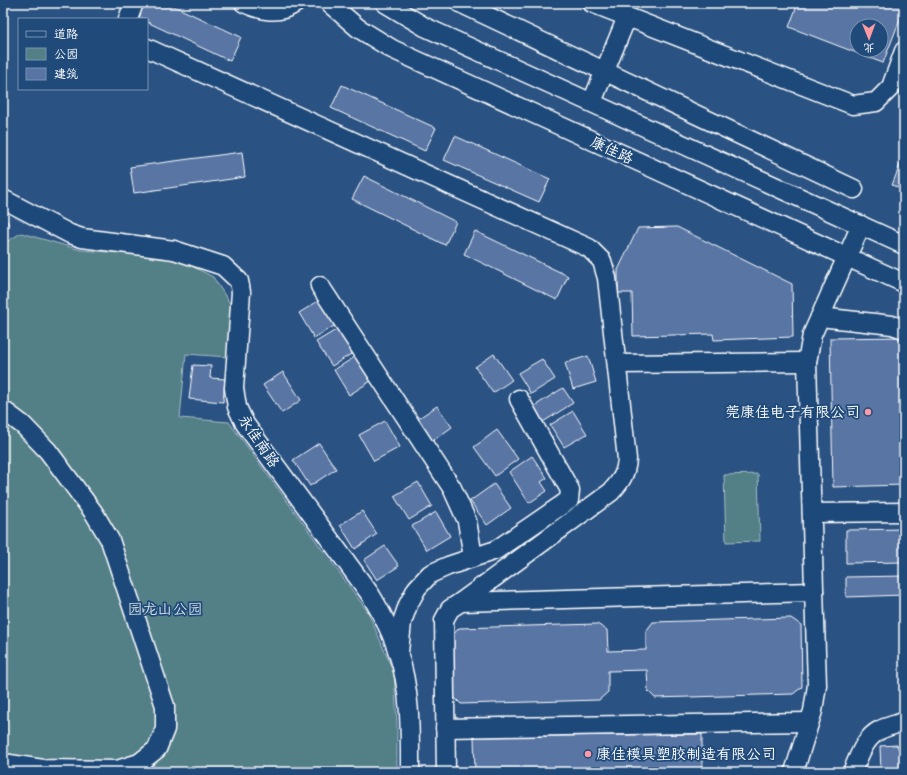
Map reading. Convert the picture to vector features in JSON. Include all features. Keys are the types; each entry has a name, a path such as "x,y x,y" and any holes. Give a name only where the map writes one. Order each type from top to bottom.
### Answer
{"street":[{"path":"128,18 134,3"},
{"path":"244,3 268,11 281,11 296,3"},
{"name":"康佳路","path":"328,3 358,28 392,49 847,257 903,279"},
{"path":"385,3 425,27 904,245"},
{"path":"460,3 854,189"},
{"path":"592,3 853,105 876,102 891,87 904,51"},
{"path":"592,102 627,16"},
{"path":"148,48 589,248 602,261 607,278 617,364 627,459 626,471 620,482 611,492 450,609 444,620 446,772"},
{"name":"永佳南路","path":"3,199 76,236 96,241 174,250 223,266 233,273 240,281 242,292 234,368 234,388 237,407 245,424 370,594 380,611 398,653 407,694 410,772"},
{"path":"794,772 813,711 817,685 807,362 812,335 861,225"},
{"path":"320,286 452,488 467,520 473,557"},
{"path":"820,317 892,325 904,329"},
{"path":"617,364 807,362"},
{"path":"398,653 405,614 412,596 423,580 439,569 496,550 569,500 570,490 519,399"},
{"path":"3,410 23,425 48,451 94,513 110,540 165,706 165,729 157,749 139,763 117,770 44,769 3,763"},
{"path":"812,513 904,512"},
{"path":"461,602 814,592"},
{"path":"852,772 866,742 873,734 881,729 904,721"},
{"path":"445,728 809,722"}],"green space":[{"name":"园龙山公园","path":"21,233 81,250 174,257 213,277 233,308 228,357 186,354 180,418 229,422 368,612 394,673 397,723 397,772 3,772 3,244"},
{"path":"758,474 760,541 726,542 724,475"}],"building":[{"path":"142,3 167,3 241,37 230,61 148,22 148,18 136,17"},
{"path":"798,3 904,3 904,9 889,48 889,18 849,18 849,50 789,27"},
{"path":"870,58 885,58 883,63"},
{"path":"342,85 436,128 425,151 331,108"},
{"path":"455,136 550,179 539,202 444,160"},
{"path":"242,152 245,177 134,193 130,167"},
{"path":"904,155 904,190 892,185"},
{"path":"364,176 456,222 445,245 352,199"},
{"path":"3,215 10,226 3,230"},
{"path":"677,227 792,284 793,337 714,340 713,334 633,336 632,293 618,293 618,270 638,228"},
{"path":"475,231 568,276 557,300 464,254"},
{"path":"323,298 339,323 314,338 299,313"},
{"path":"341,327 356,351 332,366 316,342"},
{"name":"莞康佳电子有限公司","path":"904,337 904,485 833,487 830,338"},
{"path":"494,354 512,380 493,393 475,367"},
{"path":"358,355 374,379 349,395 334,370"},
{"path":"588,356 596,382 573,389 565,363"},
{"path":"542,359 555,379 531,394 518,373"},
{"path":"193,365 211,366 210,378 225,379 223,402 189,399"},
{"path":"283,372 301,400 282,413 263,385"},
{"path":"563,388 573,403 543,422 533,407"},
{"path":"437,406 452,427 431,442 416,420"},
{"path":"573,411 587,434 564,447 550,425"},
{"path":"385,421 400,447 374,461 359,435"},
{"path":"497,430 518,459 495,476 474,447"},
{"path":"319,443 336,469 310,486 293,460"},
{"path":"532,456 547,478 541,482 547,491 529,503 509,472"},
{"path":"418,482 432,506 409,520 394,496"},
{"path":"494,484 511,508 487,525 470,501"},
{"path":"362,511 377,534 355,549 340,525"},
{"path":"436,512 450,536 427,550 412,526"},
{"path":"904,529 904,562 846,563 846,530"},
{"path":"385,546 399,566 377,580 364,560"},
{"path":"904,576 904,595 846,597 846,577"},
{"path":"791,618 801,625 802,687 793,694 655,698 648,691 647,670 608,671 608,692 599,700 461,704 454,697 452,636 459,628 597,624 607,630 608,651 646,650 646,631 653,622"},
{"path":"904,726 904,746 897,729"},
{"name":"康佳模具塑胶制造有限公司","path":"702,734 702,771 727,772 475,772 474,737"},
{"path":"897,745 902,756 903,772 881,772 880,746"}],"place":[{"name":"莞康佳电子有限公司","path":"868,412"},
{"name":"康佳模具塑胶制造有限公司","path":"588,754"}]}
